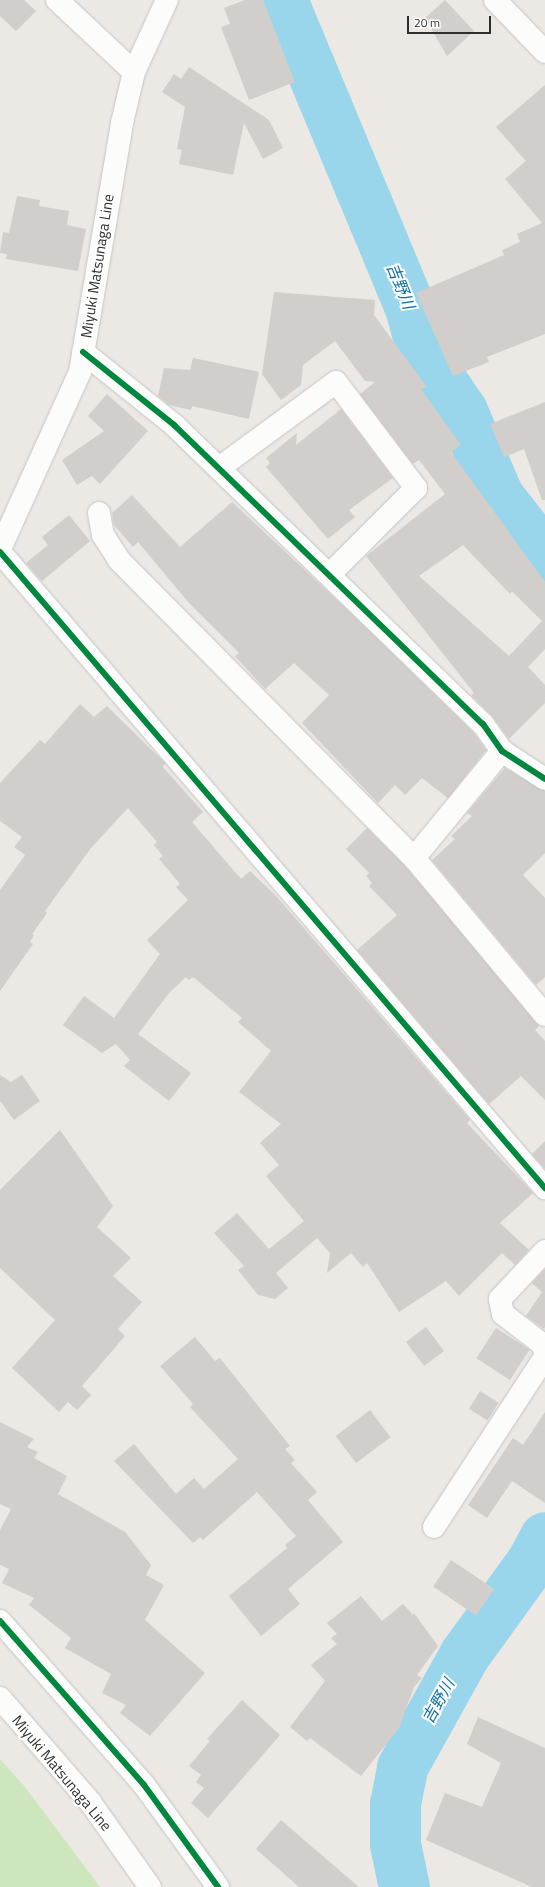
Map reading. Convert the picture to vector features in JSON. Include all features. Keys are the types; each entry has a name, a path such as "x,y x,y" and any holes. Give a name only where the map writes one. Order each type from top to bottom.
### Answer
{"street":[{"path":"57,0 134,72"},
{"name":"Miyuki Matsunaga Line","path":"0,549 80,372 120,130 134,72 167,0"},
{"path":"495,0 545,52"},
{"path":"83,352 174,425 330,574 483,724 502,751 545,779"},
{"path":"219,468 336,382 416,488 330,574"},
{"path":"99,514 103,535 119,560 414,858 545,1015"},
{"path":"0,552 545,1188"},
{"path":"414,858 502,751"},
{"path":"545,1251 500,1299 503,1314 542,1344 545,1351"},
{"path":"434,1527 545,1358"},
{"path":"0,1621 144,1785 218,1887"},
{"name":"Miyuki Matsunaga Line","path":"0,1698 90,1802 150,1887"}],"green space":[{"path":"0,1759 25,1787 100,1887 0,1887"}],"building":[{"path":"0,0 24,0 36,11 16,31 0,16"},
{"path":"245,0 263,0 295,82 249,100 221,27 230,24 224,8"},
{"path":"445,0 474,31 447,56 425,18"},
{"path":"189,67 269,120 283,148 263,159 244,123 233,175 179,164 182,150 177,149 185,107 162,92 174,74 181,79"},
{"path":"545,85 545,334 487,357 489,362 453,376 416,293 504,255 502,250 520,242 517,234 542,223 505,179 526,161 496,127"},
{"path":"17,196 40,200 39,206 69,211 67,225 86,229 78,271 6,259 7,254 0,253 3,232 9,233"},
{"path":"274,292 375,300 374,315 427,387 421,389 461,445 451,452 545,582 545,649 528,667 545,685 545,703 509,739 493,717 471,695 474,693 366,556 445,494 419,460 413,464 360,394 375,382 365,381 335,341 303,365 301,385 281,400 262,374","holes":["463,545 510,594 512,591 542,621 509,656 419,576"]},
{"path":"193,358 259,372 249,419 192,406 191,410 169,405 158,396 164,368 190,370"},
{"path":"107,394 148,431 100,484 92,476 77,485 62,460 104,431 88,416"},
{"path":"545,402 545,500 542,500 524,449 504,457 490,424"},
{"path":"341,409 393,478 349,510 355,517 328,539 266,467 270,463 266,458 297,433 296,445"},
{"path":"132,495 180,547 232,502 355,617 473,732 486,750 448,798 422,778 405,795 395,785 378,803 302,723 329,695 294,663 265,689 235,656 239,653 189,603 138,542 133,547 114,525 112,513"},
{"path":"69,515 90,541 42,581 26,563 48,545 42,537"},
{"path":"80,704 94,717 107,706 165,763 163,767 203,812 192,822 241,879 250,871 277,897 470,1120 467,1123 533,1193 500,1223 529,1250 515,1265 502,1253 459,1296 446,1281 399,1312 367,1263 363,1267 351,1253 327,1273 330,1253 317,1238 276,1273 288,1288 275,1299 258,1295 238,1270 244,1266 214,1233 237,1213 269,1249 304,1221 266,1176 279,1165 260,1143 281,1124 239,1092 271,1051 238,1022 242,1018 193,977 189,980 186,977 169,993 138,1034 191,1073 169,1101 124,1066 130,1060 116,1044 102,1053 63,1025 84,996 114,1018 160,954 147,940 188,900 176,887 180,884 159,859 163,856 154,845 157,842 128,808 91,848 45,911 47,913 32,934 34,935 30,942 33,944 0,991 0,890 25,855 14,847 22,837 0,821 0,783 40,740 45,744"},
{"path":"505,768 545,791 545,853 523,875 545,898 545,977 536,985 432,860 455,839 451,836 472,816 467,813"},
{"path":"367,828 405,866 539,1026 535,1030 545,1041 545,1100 521,1076 489,1104 357,950 397,915 369,886 372,883 366,876 369,873 346,849"},
{"path":"0,1075 11,1082 22,1075 40,1101 14,1120 0,1101"},
{"path":"60,1130 113,1206 97,1227 131,1258 113,1276 142,1302 118,1329 125,1336 82,1386 91,1395 77,1410 68,1402 59,1412 12,1368 55,1320 0,1268 0,1190"},
{"path":"545,1141 545,1169 532,1154"},
{"path":"545,1269 544,1329 526,1316 542,1292 532,1283"},
{"path":"426,1327 444,1351 424,1366 406,1342"},
{"path":"496,1328 530,1350 510,1380 476,1358"},
{"path":"195,1337 215,1361 220,1358 290,1446 285,1449 295,1460 291,1463 317,1492 308,1500 343,1542 288,1589 300,1604 261,1636 229,1596 287,1548 285,1545 296,1536 257,1492 203,1540 200,1537 193,1543 114,1461 134,1444 176,1494 194,1478 204,1489 238,1459 190,1407 193,1404 160,1366"},
{"path":"480,1391 499,1403 488,1420 469,1409"},
{"path":"370,1410 390,1437 356,1463 336,1436"},
{"path":"545,1412 545,1503 512,1481 487,1518 468,1505 513,1438 523,1445"},
{"path":"0,1422 34,1439 27,1447 38,1452 34,1458 67,1476 58,1494 125,1532 151,1565 146,1575 164,1585 145,1620 205,1673 150,1736 120,1713 126,1705 102,1693 111,1674 65,1648 71,1638 29,1605 34,1598 2,1583 9,1569 0,1565 0,1530 11,1509 0,1504"},
{"path":"451,1560 494,1589 476,1616 433,1587"},
{"path":"361,1596 382,1621 403,1604 413,1615 414,1613 438,1646 417,1675 422,1678 414,1687 399,1728 361,1776 310,1738 307,1741 290,1727 325,1681 311,1665 337,1644 331,1638 337,1634 327,1623"},
{"path":"242,1700 280,1735 208,1818 191,1803 204,1788 196,1782 201,1775 189,1766 210,1741 207,1739"},
{"path":"478,1717 545,1748 545,1887 532,1887 426,1840 445,1793 482,1807 501,1763 467,1744"},
{"path":"281,1820 359,1887 299,1887 256,1849"}],"waterway":[{"name":"吉野川","path":"282,0 410,307 422,352 462,411 498,496 545,556"},
{"name":"吉野川","path":"404,1887 395,1844 395,1804 402,1767 464,1655 532,1561 545,1537"}],"cycle path":[{"path":"83,352 174,425 483,724 502,751 545,779"},
{"path":"0,552 545,1188"},
{"path":"0,1621 144,1785 218,1887"}]}
